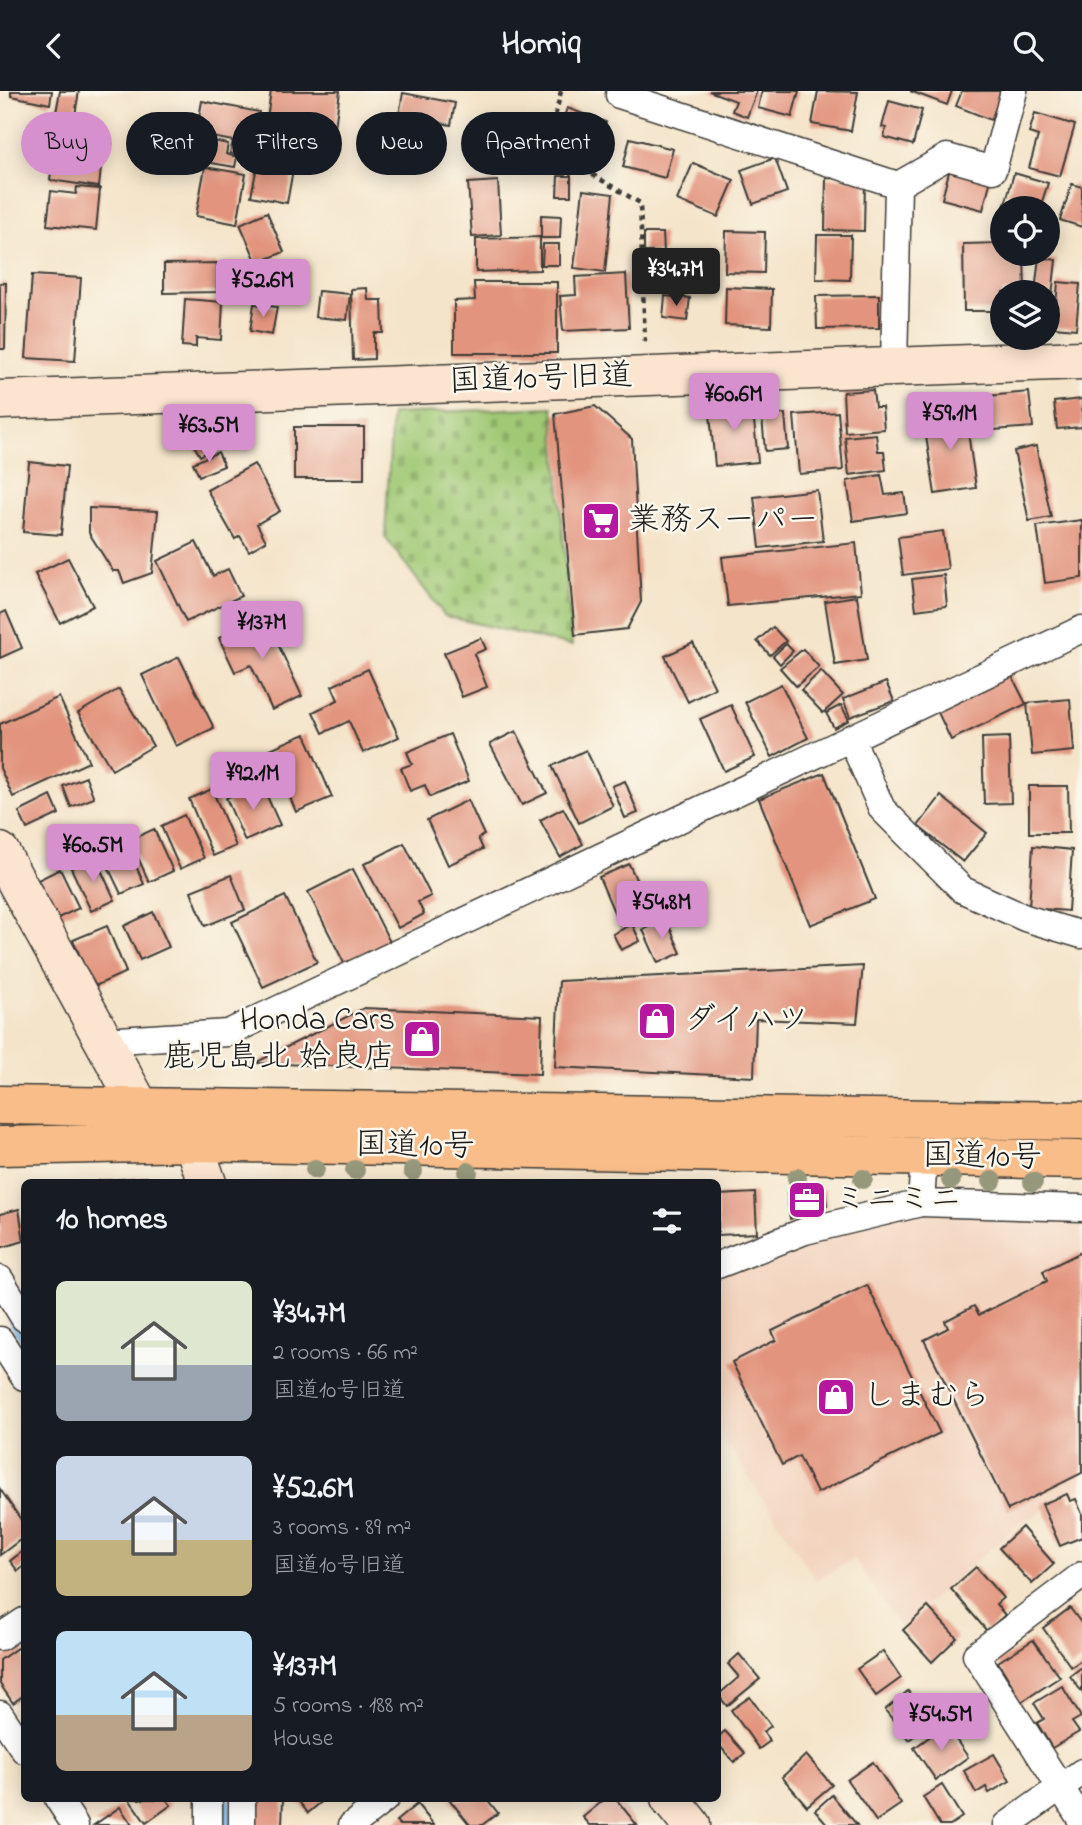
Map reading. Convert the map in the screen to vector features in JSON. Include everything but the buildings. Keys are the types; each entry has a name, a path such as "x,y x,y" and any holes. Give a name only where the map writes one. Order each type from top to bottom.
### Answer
{"highway":[{"name":"国道10号","path":"0,1105 1082,1121"},
{"name":"国道10号","path":"0,1146 193,1142 1082,1160"}],"street":[{"path":"621,91 620,95 898,185 947,157 993,170 1014,91"},
{"path":"894,366 898,185"},
{"name":"国道10号旧道","path":"0,400 1082,359"},
{"path":"103,1041 228,1033 1082,629"},
{"path":"851,738 882,810 963,890 1025,918 1082,935"},
{"path":"0,852 140,1107 193,1142 206,1179"},
{"path":"920,1203 924,1158"},
{"path":"721,1264 806,1231 920,1203 1082,1207"},
{"path":"0,1279 21,1313"},
{"path":"0,1340 21,1372"},
{"path":"1082,1575 976,1655 1072,1779 1082,1821"},
{"path":"0,1637 21,1623"},
{"path":"0,1714 21,1746"},
{"path":"1007,1825 1072,1779"},
{"path":"60,1802 75,1825"},
{"path":"209,1802 209,1825"},
{"path":"242,1802 242,1825"},
{"path":"352,1825 381,1802"},
{"path":"672,1802 691,1825"}],"path":[{"path":"561,91 548,148 640,204 647,377"}],"shaded area":[{"path":"921,1203 1082,1208 1082,1490 1017,1526 900,1627 854,1558 816,1580 721,1435 721,1264"}],"green space":[{"path":"553,407 572,646 445,616 385,537 392,414"}],"waterway":[{"path":"12,1320 21,1334"},
{"path":"226,1802 228,1825"}],"place":[{"name":"業務スーパー","path":"601,521"},
{"name":"ダイハツ","path":"657,1021"},
{"name":"Honda Cars 鹿児島北 姶良店","path":"422,1039"},
{"name":"ミニミニ","path":"807,1200"},
{"name":"しまむら","path":"836,1397"}]}
